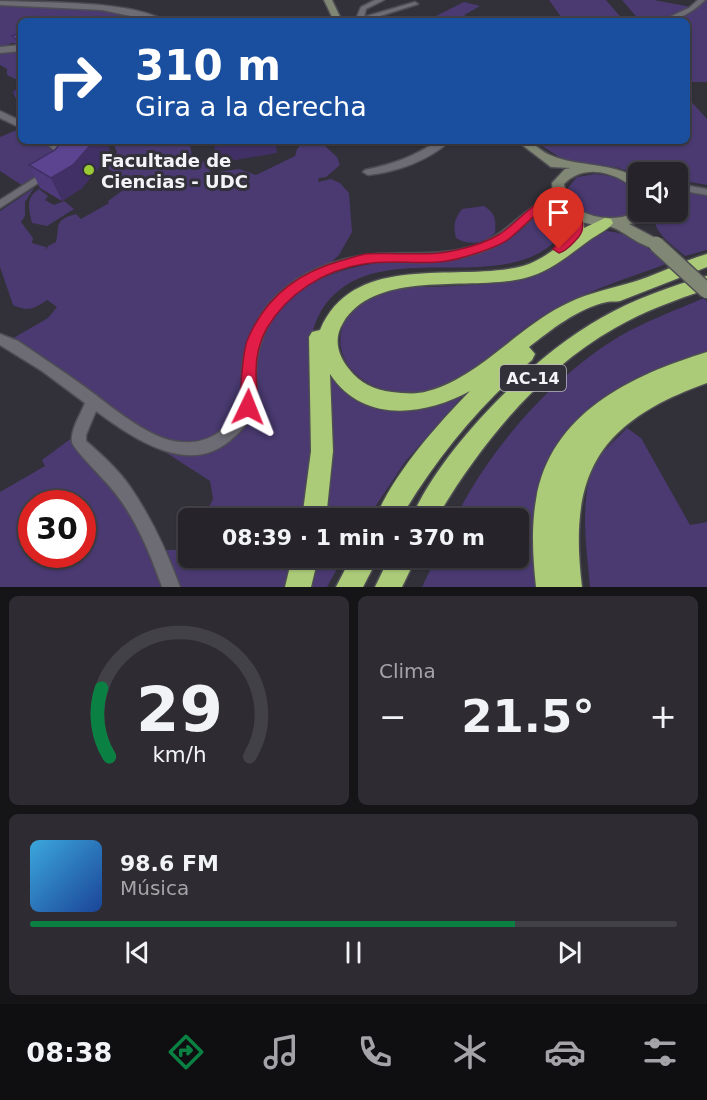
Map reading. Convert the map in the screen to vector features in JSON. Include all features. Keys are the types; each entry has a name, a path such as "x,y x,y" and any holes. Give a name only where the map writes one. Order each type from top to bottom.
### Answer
{"highway":[{"path":"315,508 322,451 318,351 320,331 334,305 357,286 386,277 473,274 526,265 559,249 575,233 576,218 565,204"},
{"path":"611,224 587,232 568,250 525,272 487,278 390,282 363,290 341,308 333,319 328,331 327,346 331,360 352,386 368,396 410,403 430,400 450,392 486,369 561,315 603,296 624,291"},
{"name":"AC-14","path":"393,508 407,484 448,429 510,366 572,318 624,291 707,260"},
{"name":"AC-14","path":"429,508 446,479 478,436 514,395 550,363 609,322 707,282"},
{"path":"549,587 545,520 555,470 567,448 579,432 618,399 680,368 707,360"},
{"path":"569,587 565,567 566,508 573,481 590,448 621,418 655,395 707,375"},
{"path":"298,587 303,568"},
{"path":"349,587 359,568"},
{"path":"388,587 398,568"}],"main road":[{"path":"328,0 337,18"},
{"path":"528,144 557,165 562,177"},
{"path":"549,158 562,163 608,170 628,176"},
{"path":"588,168 569,172 558,183 565,204 586,218 611,224 656,244"},
{"path":"611,224 629,222"},
{"path":"644,222 656,244 707,291"}],"street":[{"path":"51,5 62,0"},
{"path":"359,18 363,8 381,0"},
{"path":"672,18 691,9 702,0"},
{"path":"0,3 118,10 149,18"},
{"path":"365,18 415,4"},
{"path":"0,50 18,48"},
{"path":"0,114 18,123"},
{"path":"0,205 60,165 62,152 54,144"},
{"path":"368,172 388,171 440,144"},
{"path":"688,188 707,192"},
{"path":"0,339 48,369 93,402 153,439 183,450 205,447 223,440 240,423 248,407 252,348 260,327 274,307 291,290 310,278 348,262 385,258 435,258 460,254 488,245 503,237 544,202 565,204"},
{"path":"93,402 79,435 79,444 102,465 125,492 158,552 171,587"}],"shaded area":[{"path":"0,0 137,11 159,18 135,16 131,18 18,18 18,43 0,48"},
{"path":"549,0 606,0 621,18 562,18"},
{"path":"622,0 654,0 691,7 707,0 707,82 690,82 690,18 637,18"},
{"path":"464,2 480,6 464,15 470,18 432,18"},
{"path":"18,51 18,80 7,75 7,69 0,65 0,54"},
{"path":"690,100 707,119 707,185 688,182 688,162 628,162 628,171 615,167 576,163 561,158 539,144 690,144"},
{"path":"17,130 18,144 49,146 56,153 41,175 23,186 0,171 0,137"},
{"path":"113,144 190,144 192,160 196,163 206,161 211,173 239,169 256,175 295,156 301,144 324,144 337,157 340,165 326,177 319,178 318,182 331,179 340,183 349,193 352,232 339,255 306,286 328,276 363,266 404,261 441,262 478,254 513,237 549,204 558,203 568,214 570,222 546,249 516,262 481,267 406,269 371,274 341,289 318,317 310,349 312,466 303,508 208,508 213,499 210,481 38,370 3,344 48,318 57,307 47,300 31,308 13,305 0,267 0,211 34,188 25,202 25,216 21,222 33,238 32,243 46,247 46,250 48,246 56,242 61,221 76,214 81,219 109,203 108,201 133,183 108,169 117,152"},
{"path":"595,174 620,179 627,183 628,216 619,218 596,217 577,207 571,199 568,188 577,177"},
{"path":"39,189 48,196 45,200 54,205 64,201 74,209 47,226 32,223 30,200"},
{"path":"688,193 707,196 707,250 685,256 663,237 656,222 688,222"},
{"path":"484,206 494,218 495,233 486,240 476,243 456,238 455,223 462,209"},
{"path":"606,231 632,238 666,264 556,308 522,330 469,374 436,389 410,392 385,390 374,386 358,375 347,363 341,349 341,335 345,321 367,298 384,290 395,288 479,284 528,276 562,262 590,239"},
{"path":"704,298 707,301 707,353 636,378 605,396 579,420 538,587 422,587 431,568 529,568 529,508 461,508 504,441 547,393 595,352 640,325"},
{"path":"324,362 413,410 439,404 466,392 405,462 374,508 322,508"},
{"path":"627,428 641,438 690,525 707,522 707,587 590,587 585,522 587,488 598,459"},
{"path":"82,437 96,455 114,466 135,495 162,550 178,550 178,568 289,568 284,587 0,587 0,492 45,466 42,460 69,440"},
{"path":"312,568 337,568 327,587 307,587"}],"building":[{"path":"60,144 91,144 73,165 51,178 29,165 55,150"}],"place":[{"name":"Facultade de Ciencias - UDC","path":"89,170"}],"route":[{"path":"248,407 252,348 260,327 274,307 291,290 310,278 348,262 364,259 435,258 460,254 488,245 503,237 544,202 559,198 576,218 578,226 575,233 559,249"}]}
